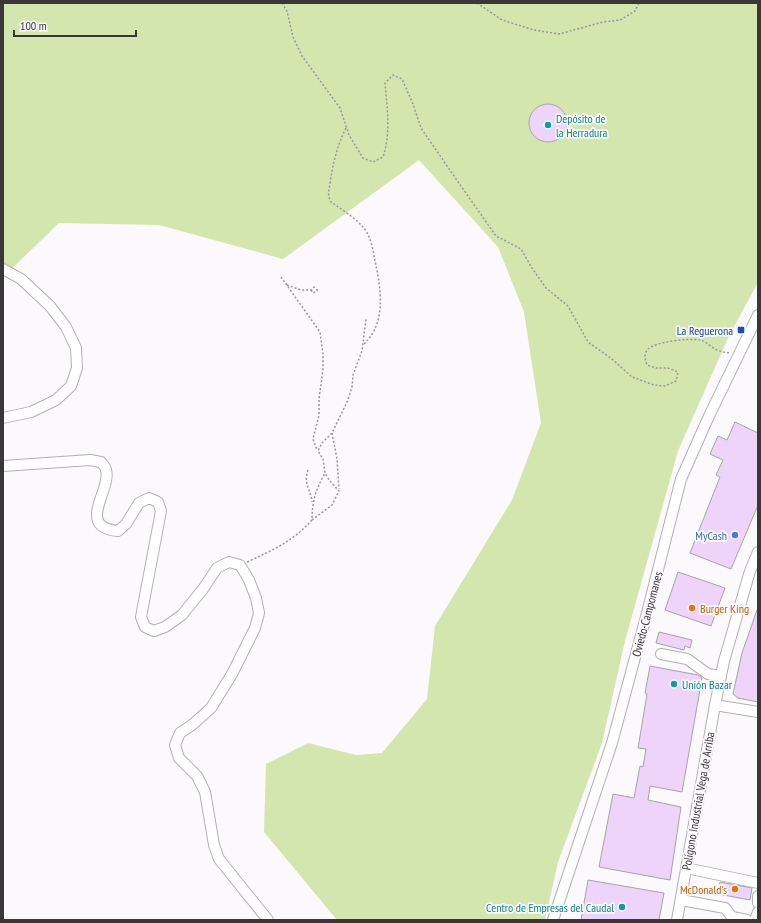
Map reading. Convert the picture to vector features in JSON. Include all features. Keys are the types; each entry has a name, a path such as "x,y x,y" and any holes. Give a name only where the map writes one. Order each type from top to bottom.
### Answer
{"street":[{"path":"3,269 22,279 50,306 66,327 76,348 77,368 71,386 56,400 31,412 3,418"},
{"name":"Oviedo-Campomanes","path":"553,920 612,743 681,479 737,356 758,315"},
{"path":"3,466 90,460 101,462 106,470 105,481 97,510 98,522 107,530 118,531 126,524 139,503 149,498 158,502 161,512 141,617 145,627 154,631 165,627 182,615 203,589 217,568 229,562 240,565 249,580 256,598 259,613 255,628 232,674 211,708 180,733 175,745 180,758 197,776 205,792 214,845 219,859 268,920"},
{"name":"Polígono Industrial Vega de Arriba","path":"677,920 721,676 750,571 758,552"},
{"path":"661,654 687,659 708,674 721,676"},
{"path":"715,705 758,712"},
{"path":"686,868 758,883"},
{"path":"758,896 758,903"},
{"path":"681,900 725,908 732,917 747,920"},
{"path":"755,920 758,912"}],"path":[{"path":"282,3 287,11 294,37 302,56 340,108 349,135 363,158 373,162 383,157 387,145 388,116 386,83 393,75 402,79 413,104 421,128 496,236 521,249 546,288 568,306 588,342 612,359 632,377 654,386 665,386 676,381 678,372 668,368 656,368 647,365 644,358 648,350 654,346 666,342 702,340 717,350 737,356"},
{"path":"477,3 502,20 534,30 559,34 603,22 620,20 635,11 639,3"},
{"path":"346,127 335,155 328,190 331,202 363,227 373,248 381,305 378,322 369,340 363,345"},
{"path":"281,277 320,332 323,354 323,369 318,399 319,415 313,439 316,448 323,459 325,473 339,491"},
{"path":"287,285 301,290 311,290"},
{"path":"320,453 319,448 332,433 348,400 352,387 353,375 362,351 366,319"},
{"path":"240,565 279,547 300,533 312,520 332,505 339,491 337,459 332,433"},
{"path":"308,470 306,483 308,489 312,493 312,520"},
{"path":"312,506 314,497 325,473"}],"green space":[{"path":"3,3 758,3 758,282 728,338 678,451 625,641 602,743 558,862 545,920 337,920 264,832 266,764 308,743 356,755 382,753 427,699 435,626 512,500 541,423 524,312 498,247 419,160 283,259 159,225 59,223 3,277"}],"building":[{"name":"Depósito de la Herradura","path":"548,104 561,110 567,123 561,136 548,142 535,136 529,123 535,110"},
{"path":"735,422 758,433 758,505 731,569 690,553 720,477 716,475 723,460 710,454 718,436 727,440"},
{"path":"678,572 725,588 711,626 665,610"},
{"path":"757,610 758,702 738,698 733,694 742,653"},
{"path":"659,632 692,640 690,648 685,646 684,650 656,643"},
{"path":"650,666 698,675 702,678 682,792 650,786 648,800 681,807 670,880 599,867 613,794 634,798 640,766 643,767 646,749 638,748"},
{"name":"Centro de Empresas del Caudal","path":"588,880 664,893 659,920 581,920"},
{"name":"McDonald's","path":"720,882 752,888 750,900 718,894"}],"place":[{"name":"Depósito de la Herradura","path":"548,125"},
{"name":"La Reguerona","path":"741,330"},
{"name":"MyCash","path":"735,535"},
{"name":"Burger King","path":"692,608"},
{"name":"Unión Bazar","path":"674,684"},
{"name":"McDonald's","path":"735,889"},
{"name":"Centro de Empresas del Caudal","path":"622,907"}]}
